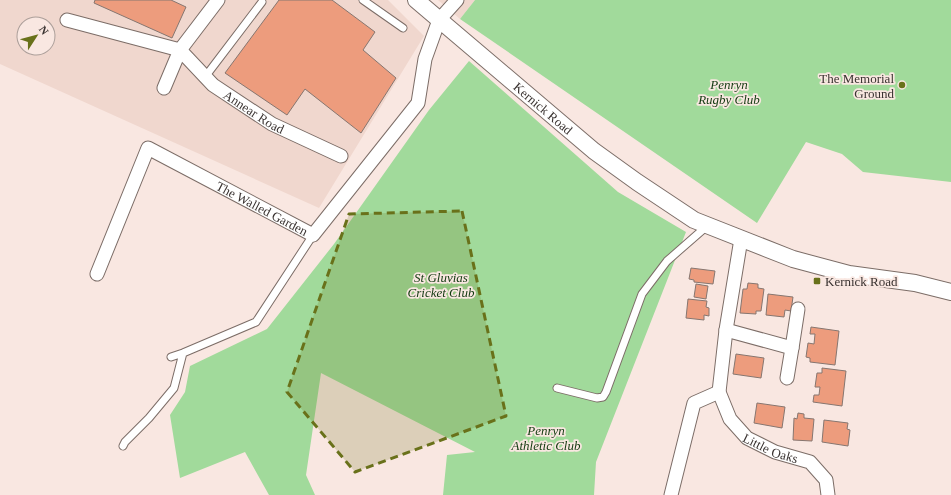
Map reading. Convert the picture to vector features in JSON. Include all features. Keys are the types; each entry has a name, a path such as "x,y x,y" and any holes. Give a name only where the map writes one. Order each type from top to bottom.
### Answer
{"street":[{"path":"164,88 180,50 218,0"},
{"name":"Kernick Road","path":"416,0 594,151 694,220 741,240 793,259 849,274 915,284 951,292"},
{"path":"439,20 457,0"},
{"path":"67,20 180,50"},
{"name":"The Walled Garden","path":"97,274 148,148 313,235 418,103 425,59 439,20"},
{"name":"Annear Road","path":"180,50 213,85 272,124 341,156"},
{"name":"Little Oaks","path":"741,240 726,330 719,392 730,419 746,438 775,452 810,462 826,480 828,495"},
{"path":"787,378 798,309"},
{"path":"726,330 792,348"},
{"path":"671,495 694,403 719,392"}],"lane":[{"path":"363,0 403,28"},
{"path":"205,78 262,1"},
{"path":"557,388 597,398 603,397 642,294 667,261 707,225"},
{"path":"171,357 256,322 313,235"},
{"path":"123,446 125,442 150,418 174,388 183,353"}],"highlighted area":[{"path":"462,211 506,416 355,472 287,392 349,214"}],"shaded area":[{"path":"0,0 388,0 424,36 319,208 0,64"},
{"path":"438,0 475,0 460,19"}],"green space":[{"name":"Penryn Rugby Club","path":"475,0 951,0 951,182 863,172 842,154 806,142 757,223 460,19"},
{"path":"469,61 618,192 686,232 596,462 594,495 443,495 447,455 475,452 321,373 306,475 315,495 269,495 245,452 180,478 170,415 185,392 190,366 267,329 334,244 429,110"}],"building":[{"path":"95,0 171,0 186,7 172,38 94,3"},
{"path":"279,0 332,0 375,32 363,50 396,78 361,133 305,89 287,115 225,73"},
{"path":"691,268 715,271 713,284 694,282 694,280 689,279"},
{"path":"748,283 758,284 758,288 764,289 761,311 756,311 756,314 740,313 743,289 747,289"},
{"path":"696,284 708,286 706,299 694,297"},
{"path":"768,294 793,297 791,311 785,310 784,317 766,315"},
{"path":"688,299 707,301 706,307 709,308 709,316 704,315 704,320 686,318"},
{"path":"811,327 839,331 835,365 810,362 810,358 806,357 808,343 814,344 815,334 810,334"},
{"path":"736,354 764,358 761,378 733,374"},
{"path":"822,368 846,371 842,406 813,402 814,395 819,395 820,387 815,387 817,373 822,373"},
{"path":"757,403 785,407 782,428 754,423"},
{"path":"798,413 804,414 804,418 814,419 812,441 793,440 794,418 797,419"},
{"path":"824,420 848,423 847,429 850,430 848,446 822,442"}],"place":[{"name":"The Memorial Ground","path":"902,85"},
{"name":"Kernick Road","path":"817,281"}],"park label":[{"name":"St Gluvias Cricket Club","path":"441,284"},
{"name":"Penryn Athletic Club","path":"546,438"}]}
